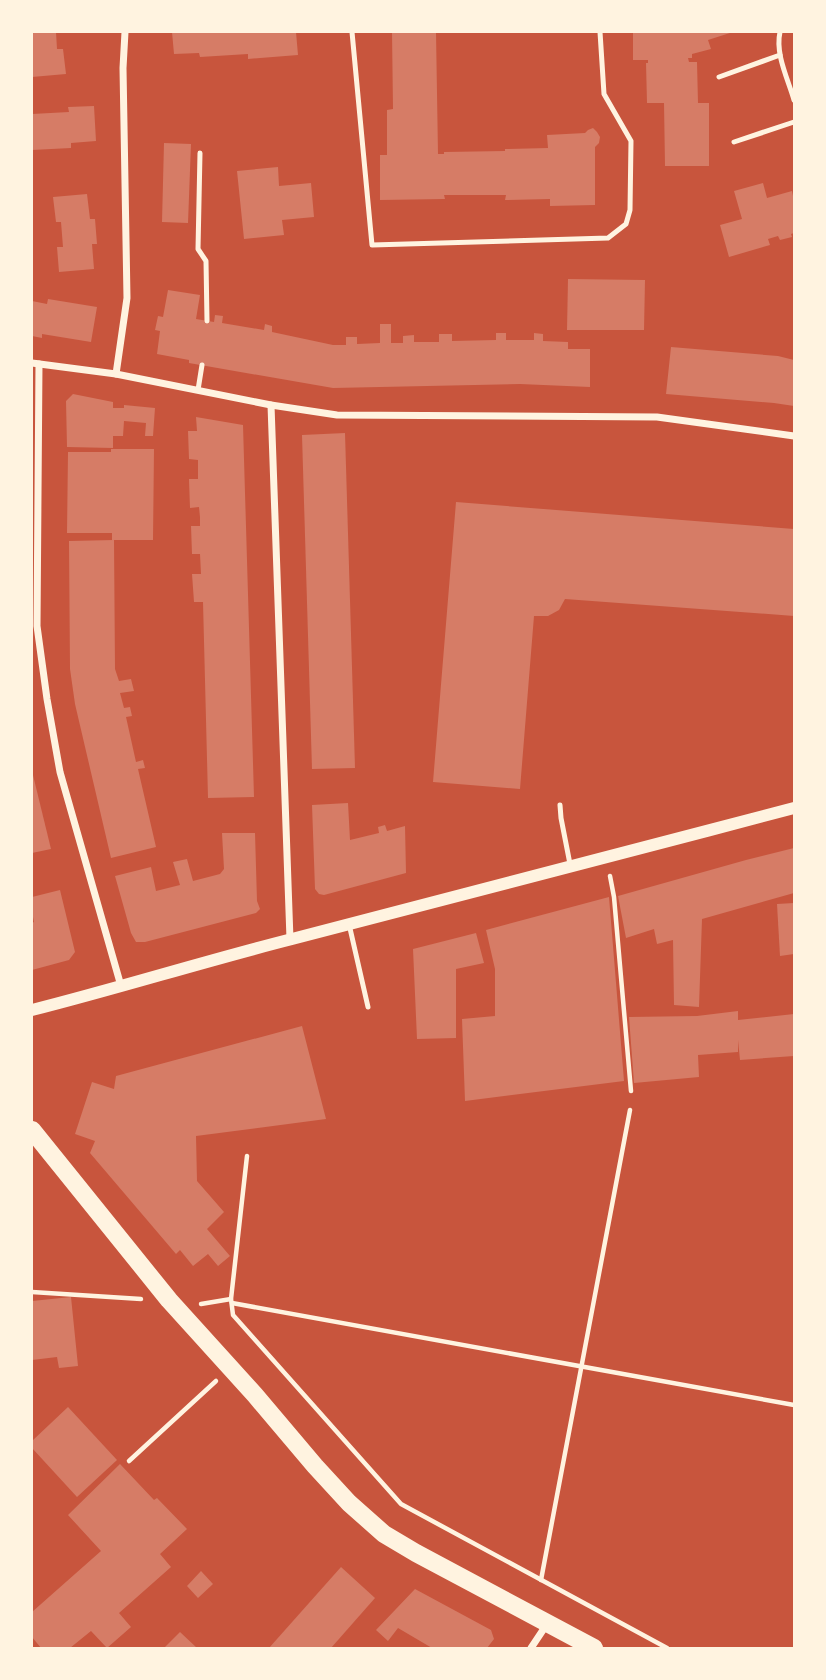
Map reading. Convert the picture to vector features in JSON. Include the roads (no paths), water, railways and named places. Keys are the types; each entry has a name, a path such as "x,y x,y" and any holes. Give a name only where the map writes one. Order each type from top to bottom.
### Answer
{"main road":[{"path":"32,1130 169,1300 349,1503 384,1534 416,1553 594,1648"}],"street":[{"path":"116,374 127,298 123,68 125,32"},
{"path":"121,987 60,772 47,699 37,626 35,363 116,374 271,405 337,415 656,417 794,436"},
{"path":"271,405 290,939"},
{"path":"32,1010 290,939 794,808"},
{"path":"531,1648 547,1624"}],"lane":[{"path":"352,32 372,245 608,238 626,225 631,210 631,141 604,94 600,32"},
{"path":"780,32 780,55 794,100"},
{"path":"719,76 780,55"},
{"path":"734,142 794,122"},
{"path":"200,153 198,249 206,261 207,321"},
{"path":"198,390 202,365"},
{"path":"560,805 570,867"},
{"path":"349,925 368,1007"}]}
